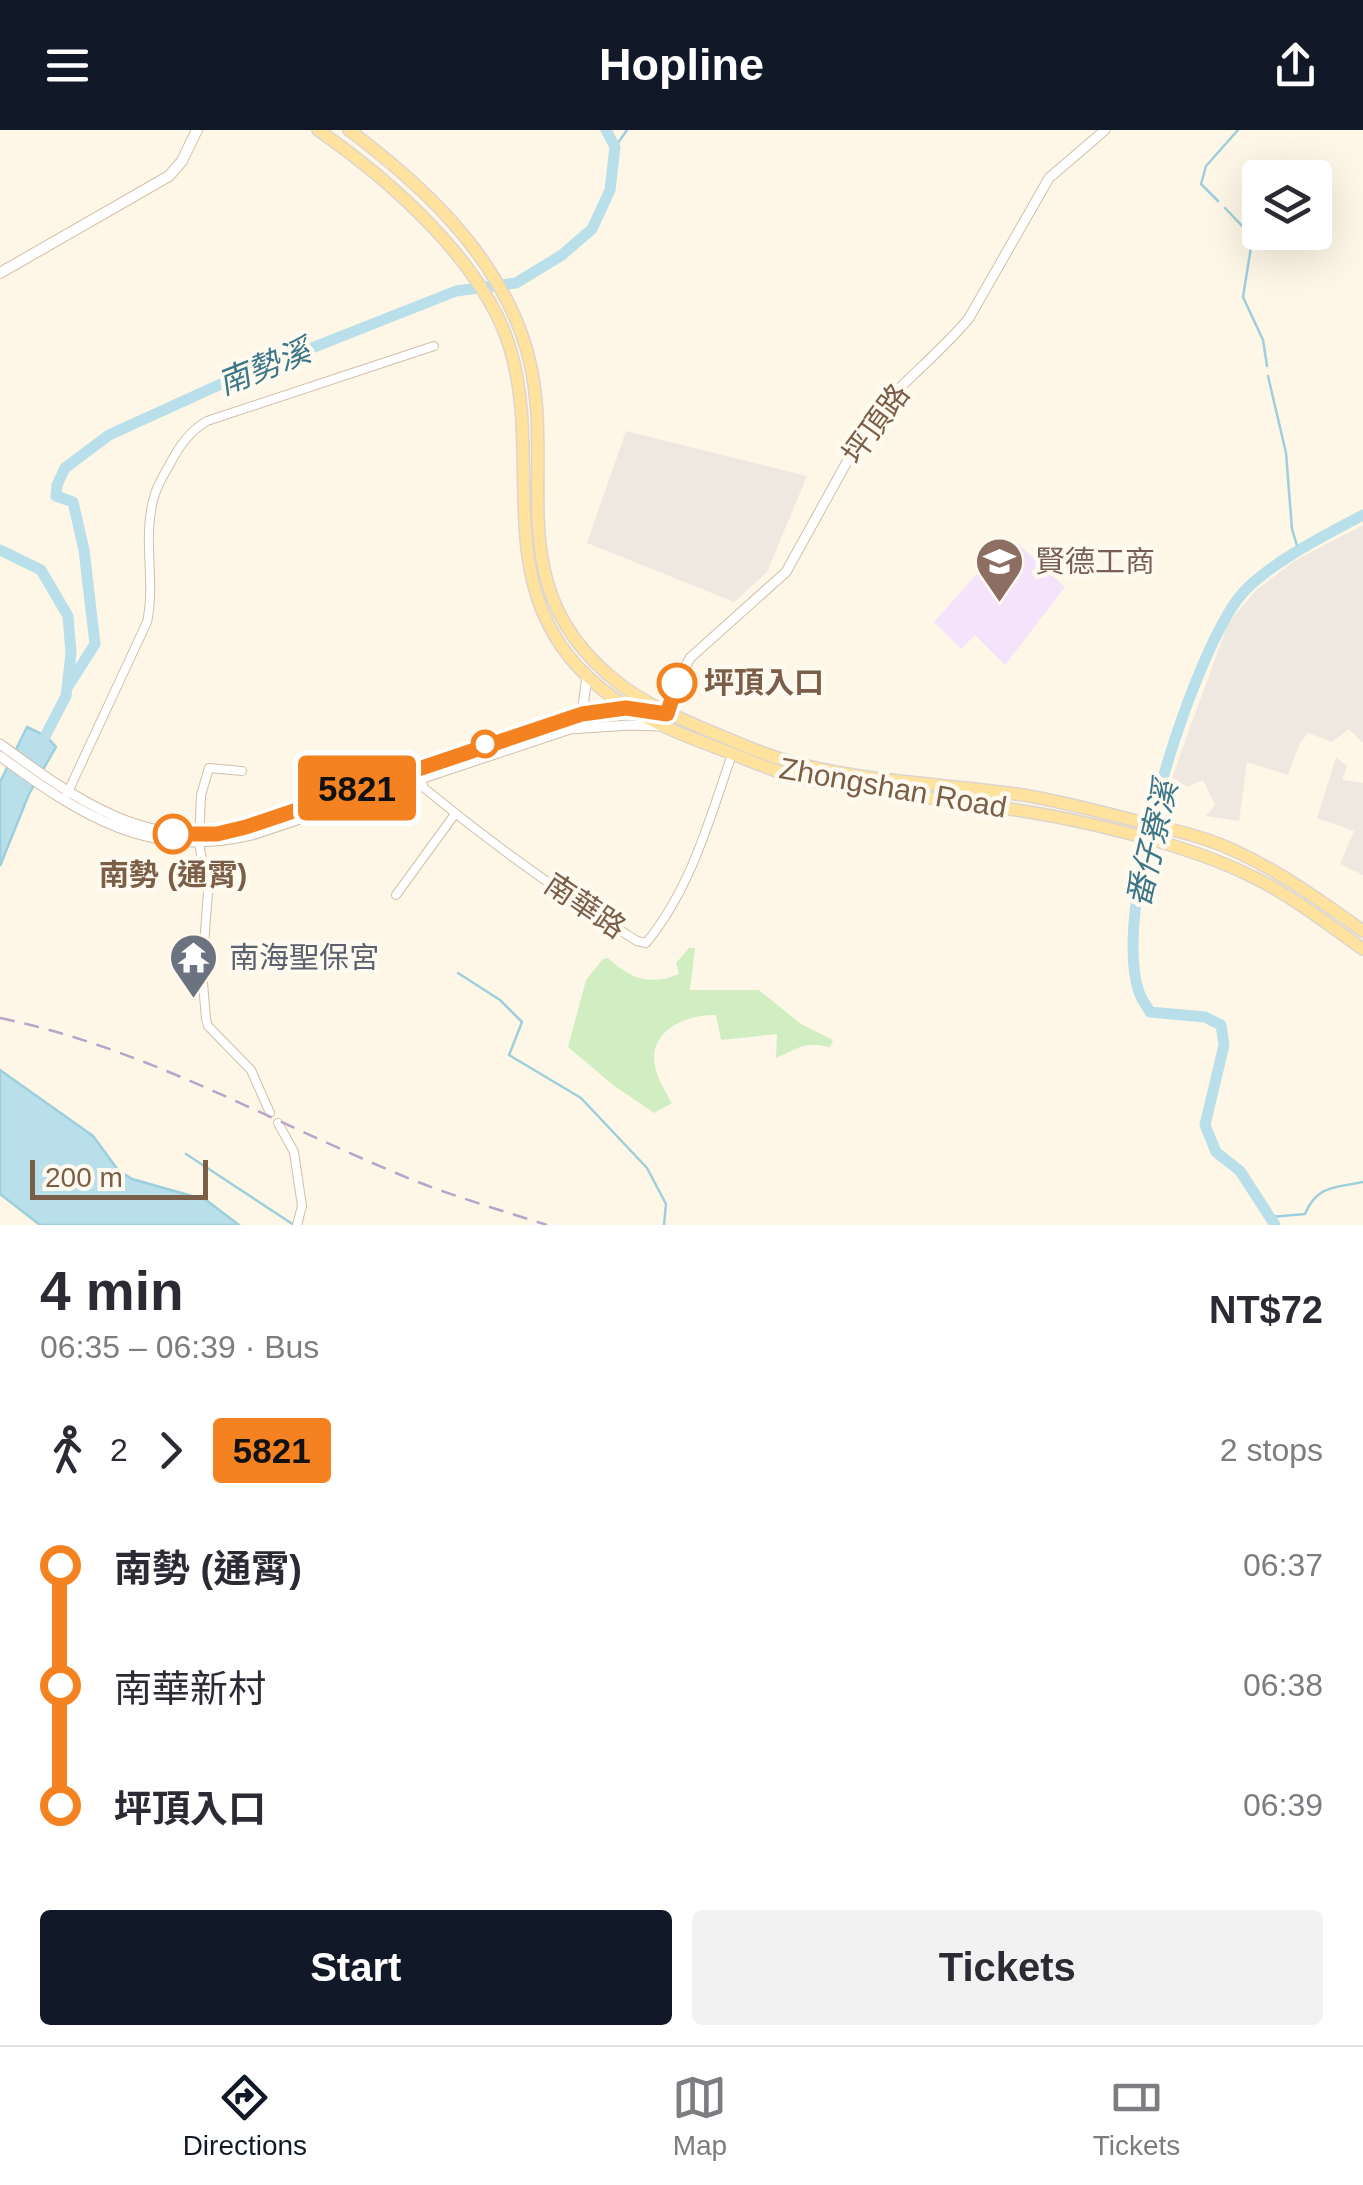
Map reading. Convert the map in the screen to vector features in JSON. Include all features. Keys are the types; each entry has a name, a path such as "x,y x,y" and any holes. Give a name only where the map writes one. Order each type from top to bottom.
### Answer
{"main road":[{"path":"0,273 169,176 182,162 197,130"},
{"path":"318,130 365,162 474,278 510,347 521,410 524,537 533,585 545,619 586,676 626,708 666,720"},
{"path":"349,130 432,199 492,275 516,323 531,372 537,522 544,574 552,595 562,619 589,656 666,720"},
{"name":"Zhongshan Road","path":"666,720 732,754 813,781 1018,809 1128,834 1219,862 1259,880 1363,949"},
{"name":"Zhongshan Road","path":"666,720 782,760 921,783 1020,794 1232,849 1256,860 1363,931"}],"street":[{"name":"坪頂路","path":"666,720 677,683 690,658 786,572 869,422 969,318 1049,178 1105,130"},
{"path":"66,797 147,622 152,593 149,522 154,498 176,452 190,434 206,422 434,346"},
{"path":"582,714 586,676"},
{"path":"200,839 582,714 626,708"},
{"path":"0,756 66,797 111,818 200,839 252,835 570,729 666,720"},
{"path":"0,744 66,797"},
{"name":"南華路","path":"420,780 424,788 456,814 582,907 646,943 673,908 732,754"},
{"path":"242,772 209,768 201,795 200,839 208,892 202,971 206,1019 215,1034 251,1070 270,1113"},
{"path":"418,768 420,780"},
{"path":"396,895 456,814"},
{"path":"278,1123 294,1152 302,1206 297,1225"}],"shaded area":[{"path":"626,431 807,476 767,572 734,602 587,543"},
{"path":"1363,525 1363,743 1349,729 1332,742 1308,733 1288,775 1247,762 1239,821 1206,816 1215,805 1203,780 1187,787 1172,777 1228,624 1255,591 1294,561"},
{"name":"賢德工商","path":"1018,544 1065,587 1005,665 975,635 961,649 934,622 1000,548"},
{"path":"1336,757 1347,766 1342,780 1363,783 1363,875 1340,864 1354,831 1317,818"}],"green space":[{"path":"689,948 695,948 690,990 759,990 801,1024 833,1040 830,1047 806,1045 776,1058 777,1034 721,1040 716,1015 686,1020 667,1030 656,1047 656,1069 672,1103 654,1113 568,1047 586,980 603,959 608,958 641,978 659,980 679,974 676,963"}],"water":[{"path":"27,727 46,736 56,747 29,794 0,866 0,782"},
{"path":"0,1070 93,1136 118,1170 132,1179 206,1200 239,1225 40,1225 0,1194"}],"waterway":[{"name":"南勢溪","path":"67,688 95,644 84,550 73,502 56,496 65,468 109,435 221,384 456,291 516,283 562,255 592,229 610,190 615,147 606,130"},
{"path":"615,147 627,130"},
{"path":"1218,201 1201,184 1206,166 1238,130"},
{"path":"1225,208 1252,241 1243,297 1263,340 1267,366"},
{"path":"1268,376 1286,453 1292,529 1298,549"},
{"name":"番仔寮溪","path":"1275,1225 1240,1171 1216,1152 1205,1125 1224,1045 1221,1025 1205,1017 1150,1012 1140,995 1133,955 1136,907 1145,851 1177,733 1197,679 1237,600 1262,575 1295,552 1363,515"},
{"path":"0,550 41,570 68,616 71,654 66,696 40,746"},
{"path":"458,973 500,1000 522,1022 509,1055 581,1098 647,1168 666,1204 664,1225"},
{"path":"186,1154 294,1225"},
{"path":"1271,1217 1305,1214 1321,1193 1363,1182"}],"railway":[{"path":"0,1018 152,1065 415,1181 547,1225"}],"bus line":[{"name":"5821","path":"173,834 217,834 246,827 582,714 626,708 667,714 677,683"}],"place":[{"name":"賢德工商","path":"1000,604"},
{"name":"坪頂入口","path":"677,683"},
{"name":"南勢 (通霄)","path":"173,834"},
{"name":"南海聖保宮","path":"194,1000"}]}
